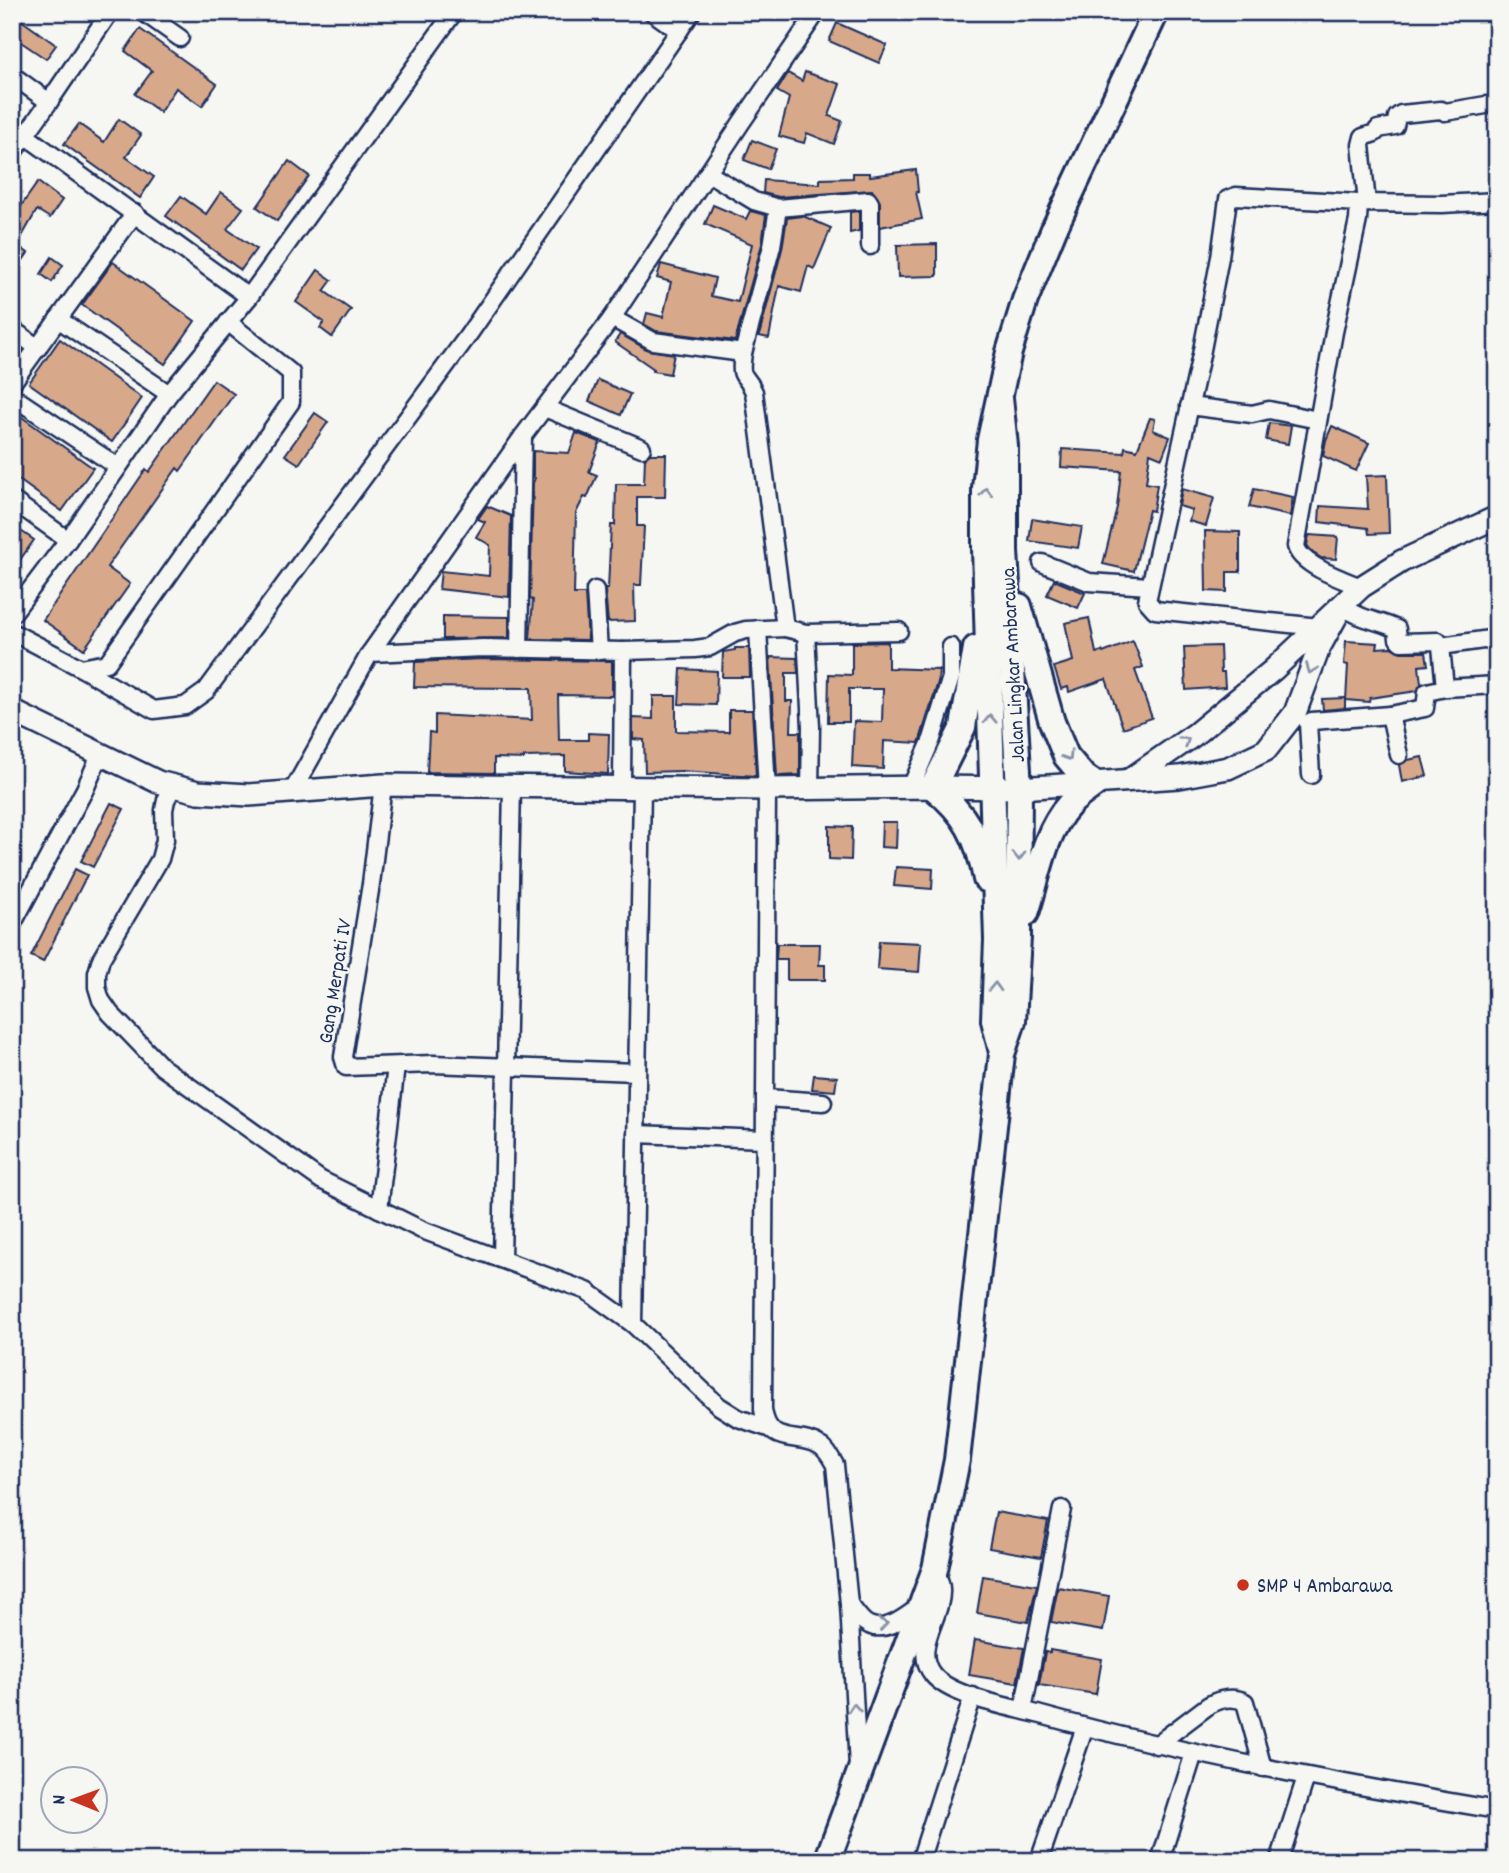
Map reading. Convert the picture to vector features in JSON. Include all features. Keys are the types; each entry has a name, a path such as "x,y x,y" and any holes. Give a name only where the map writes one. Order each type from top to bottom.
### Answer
{"highway":[{"name":"Jalan Lingkar Ambarawa","path":"827,1861 935,1569 957,1460 1002,1054 1013,1021 993,788 995,550 1005,446 1000,397 1009,352 1025,299 1054,229 1156,12"},
{"name":"Jalan Lingkar Ambarawa","path":"995,550 1019,788 1007,939"},
{"path":"995,550 1052,722 1066,755 1082,775 1095,784 1070,804 1056,823 1007,939"},
{"path":"995,550 962,727 922,787 954,804 971,829 1007,939"}],"main road":[{"path":"1129,780 1195,734 1273,670 1361,587 1402,561 1496,524"},
{"path":"12,711 100,755 173,787 220,794 248,795 383,785 810,789 1019,788 1095,784 1179,777 1228,768 1266,750 1295,713 1319,648 1342,607"}],"street":[{"path":"12,154 110,12"},
{"path":"143,12 180,38"},
{"path":"652,12 679,31"},
{"path":"12,632 154,710 185,706 206,691 467,337 692,12"},
{"path":"292,792 370,653 523,436 612,318 817,12"},
{"path":"14,608 68,540 169,394 249,297 450,14"},
{"path":"12,75 49,102"},
{"path":"1361,587 1308,562 1296,550 1318,419 1363,203 1363,137 1375,133 1377,129 1395,125 1401,114 1441,110 1445,112 1486,105"},
{"path":"26,136 249,297"},
{"path":"708,173 754,201 778,208 868,200 870,246"},
{"path":"1319,627 1156,610 1147,601 1220,257 1228,199 1236,196 1441,204 1497,201"},
{"path":"778,208 772,246 743,353 741,375 754,392 785,628"},
{"path":"12,383 135,213"},
{"path":"612,318 653,341 743,353"},
{"path":"58,319 169,394"},
{"path":"81,668 107,663 291,402 291,373 228,322"},
{"path":"12,329 38,348"},
{"path":"12,396 118,467"},
{"path":"1189,406 1251,414 1269,410 1318,419"},
{"path":"544,408 642,448"},
{"path":"519,649 523,436"},
{"path":"12,500 68,540"},
{"path":"1042,563 1089,582 1149,586"},
{"path":"595,590 598,651"},
{"path":"1342,607 1359,617 1376,620 1381,625 1394,626 1401,642 1438,641 1441,646 1445,688"},
{"path":"370,653 483,648 598,651 695,649 710,647 735,633 758,629 785,628 806,633 900,631"},
{"path":"758,629 766,789 762,1409 768,1428"},
{"path":"806,633 810,701 810,789"},
{"path":"1441,646 1497,638"},
{"path":"922,787 932,739 951,677 951,648"},
{"path":"623,651 632,788 636,1072 633,1324"},
{"path":"1311,775 1308,723 1312,721 1390,715 1425,708 1427,692 1445,688 1497,685"},
{"path":"1390,715 1399,755"},
{"path":"12,925 85,789 100,755"},
{"name":"Gang Merpati IV","path":"383,785 371,884 342,1057 346,1067 433,1064 636,1072"},
{"path":"173,787 164,810 164,840 160,859 101,958 97,987 101,1000 110,1013 162,1067 321,1180 422,1230 587,1291 633,1324 719,1406 738,1418 768,1428 776,1434 819,1445 828,1453 835,1465 849,1604 858,1776"},
{"path":"502,1258 512,787"},
{"path":"379,1209 396,1066"},
{"path":"766,1098 823,1102"},
{"path":"636,1134 764,1139"},
{"path":"1023,1710 1062,1509"},
{"path":"935,1569 941,1588 938,1611 925,1646 927,1665 932,1674 951,1689 1194,1754 1306,1777 1497,1810"},
{"path":"849,1604 870,1626 881,1628 897,1622 922,1605"},
{"path":"920,1861 974,1696"},
{"path":"1156,1745 1217,1700 1241,1700 1245,1702 1263,1768"},
{"path":"1040,1861 1085,1727"},
{"path":"1160,1861 1194,1754"},
{"path":"1279,1861 1306,1777"}],"building":[{"path":"21,20 56,45 46,59 12,36"},
{"path":"837,23 887,45 879,63 829,41"},
{"path":"140,29 217,84 202,106 176,88 160,112 135,94 152,71 125,51"},
{"path":"805,72 840,84 829,116 842,121 834,144 807,133 804,143 779,136 789,98 777,91 788,73 802,81"},
{"path":"119,119 141,135 126,157 154,177 140,198 64,144 79,124 104,142"},
{"path":"752,140 776,149 768,169 744,160"},
{"path":"289,161 309,176 277,221 257,207"},
{"path":"916,170 916,192 922,219 880,227 880,202 872,190 779,197 763,193 764,180 820,184 820,179 853,178 853,173 870,173 870,176"},
{"path":"38,182 62,200 50,218 37,210 17,245 28,253 12,276 12,219"},
{"path":"221,192 243,208 227,229 256,249 241,270 166,216 181,196 206,214"},
{"path":"713,205 746,219 750,211 766,215 762,244 735,341 656,331 644,324 647,313 663,317 671,282 657,278 661,264 715,278 711,296 738,302 752,244 705,224"},
{"path":"859,211 859,231 850,233 850,212"},
{"path":"803,216 831,228 814,269 808,266 801,292 779,286 769,338 759,336 782,249 787,218"},
{"path":"937,244 937,276 898,277 897,245"},
{"path":"52,257 63,265 52,282 41,274"},
{"path":"113,262 195,321 165,364 82,305"},
{"path":"318,270 332,280 324,291 351,310 332,337 320,328 324,322 296,302"},
{"path":"620,334 648,350 674,354 670,374 653,371 654,369 615,342"},
{"path":"60,339 142,398 112,442 29,383"},
{"path":"214,380 234,394 180,471 177,468 107,567 130,584 84,649 43,620 146,469 149,472"},
{"path":"598,380 630,394 621,415 589,401"},
{"path":"12,410 93,468 62,511 12,475"},
{"path":"315,413 328,422 299,464 285,455"},
{"path":"1150,418 1155,419 1153,430 1170,437 1162,458 1150,453 1146,483 1157,485 1153,511 1149,510 1134,571 1103,564 1117,507 1121,471 1061,467 1062,449 1124,453 1125,447 1137,450"},
{"path":"1269,423 1291,426 1288,444 1266,440"},
{"path":"1332,426 1369,443 1356,471 1323,456"},
{"path":"576,433 600,442 589,472 597,475 587,498 584,497 576,513 574,594 585,594 588,640 530,639 535,478 533,451 569,453"},
{"path":"650,454 666,454 665,497 637,497 637,526 644,526 641,585 634,585 635,621 608,622 605,589 608,589 611,525 615,525 616,484 644,484 645,458"},
{"path":"1387,475 1389,533 1369,534 1368,528 1319,522 1320,506 1368,509 1366,476"},
{"path":"1182,489 1214,498 1206,526 1189,521 1192,510 1179,506"},
{"path":"1254,489 1293,497 1290,516 1249,507"},
{"path":"487,506 511,516 509,597 439,589 441,571 489,576 490,545 476,537 485,522 478,519"},
{"path":"1032,519 1082,527 1078,548 1029,541"},
{"path":"12,525 34,540 12,571"},
{"path":"1205,531 1240,532 1240,572 1227,572 1227,592 1206,591"},
{"path":"1309,535 1338,537 1336,559 1321,558 1312,552 1307,545"},
{"path":"1054,580 1085,593 1078,608 1047,595"},
{"path":"443,616 509,617 509,638 443,639"},
{"path":"1089,618 1096,653 1103,653 1133,641 1143,667 1135,670 1152,718 1123,728 1106,679 1069,692 1068,687 1061,689 1054,667 1073,661 1065,623"},
{"path":"1346,641 1378,643 1377,648 1391,647 1401,652 1426,652 1428,665 1419,666 1421,684 1417,691 1370,698 1369,702 1346,700"},
{"path":"888,642 888,668 939,670 938,682 919,743 884,741 883,769 852,767 854,721 882,722 883,689 849,689 849,722 828,722 829,674 852,675 852,643"},
{"path":"1220,646 1221,672 1224,672 1225,687 1186,690 1184,647"},
{"path":"735,648 749,648 750,677 722,677 723,652"},
{"path":"770,657 797,658 798,673 786,673 786,701 792,701 791,732 800,732 800,775 777,776"},
{"path":"483,659 612,661 612,696 558,695 559,740 588,740 588,733 609,734 608,774 565,771 565,756 494,758 494,773 427,772 429,732 435,733 435,715 532,720 531,688 414,687 415,662"},
{"path":"681,669 717,671 716,705 679,704"},
{"path":"653,696 676,696 676,731 729,732 729,710 752,710 756,776 682,771 645,772 644,740 633,739 633,718 653,719"},
{"path":"1345,698 1345,708 1323,710 1322,699"},
{"path":"1422,757 1427,776 1402,782 1399,765"},
{"path":"111,803 124,809 93,867 81,861"},
{"path":"882,822 897,822 896,848 881,847"},
{"path":"829,826 852,827 851,860 829,859"},
{"path":"896,867 933,869 932,889 894,886"},
{"path":"75,869 87,875 43,962 31,956"},
{"path":"879,941 921,943 919,972 877,969"},
{"path":"777,944 820,944 819,965 825,965 825,980 787,980 787,959 776,959"},
{"path":"814,1075 837,1077 835,1091 812,1089"},
{"path":"996,1512 1048,1521 1041,1557 989,1548"},
{"path":"983,1576 1037,1585 1028,1622 977,1613"},
{"path":"1058,1587 1109,1596 1103,1631 1051,1622"},
{"path":"975,1640 1024,1648 1017,1683 969,1675"},
{"path":"1050,1650 1102,1659 1096,1694 1039,1685 1045,1652 1050,1653"}],"place":[{"name":"SMP 4 Ambarawa","path":"1243,1585"}]}
